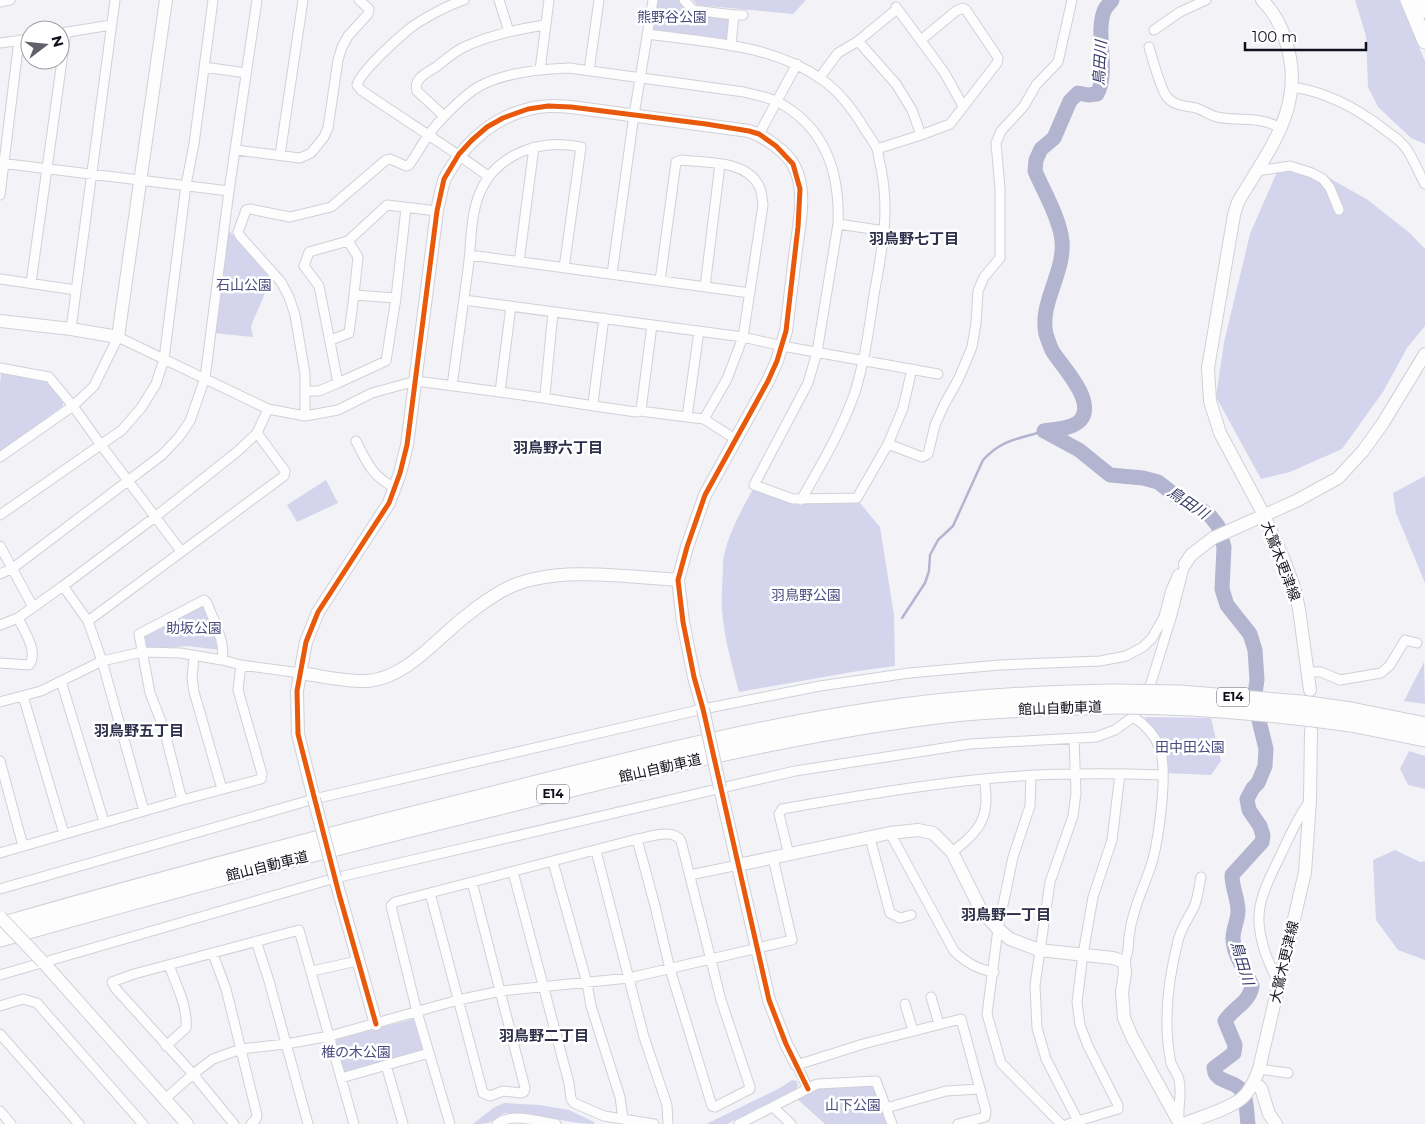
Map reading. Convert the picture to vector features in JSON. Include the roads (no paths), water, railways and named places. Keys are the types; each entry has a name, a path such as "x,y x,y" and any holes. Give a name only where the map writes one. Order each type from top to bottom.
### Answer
{"highway":[{"path":"1408,0 1425,41"},
{"path":"1421,0 1425,10"},
{"name":"館山自動車道","path":"0,939 213,880 629,775 756,746 924,717 1180,693 1300,703 1425,740"},
{"name":"館山自動車道","path":"0,925 154,881 378,822 623,761 750,733 872,710 992,697 1115,699"},
{"path":"1351,717 1374,710 1425,718"},
{"name":"館山自動車道","path":"1351,717 1425,725"}],"street":[{"path":"0,2 10,0"},
{"path":"71,329 115,0"},
{"path":"0,457 73,406 94,386 118,337 142,180 166,0"},
{"path":"0,515 122,430 141,408 156,384 164,358 186,185 194,144 213,0"},
{"path":"0,574 13,568 162,455 179,437 190,421 205,378 229,191 258,0"},
{"path":"280,155 303,0"},
{"path":"236,150 300,158 311,153 324,137 328,128 338,60 342,47 348,36 368,14 369,9 359,0"},
{"path":"464,0 455,3 410,29 377,59 358,80 357,85 361,90 428,136 459,154 488,176"},
{"path":"499,0 509,32"},
{"path":"540,70 550,0"},
{"path":"589,71 599,0"},
{"path":"612,274 634,115 653,0"},
{"path":"684,0 693,10 738,15 731,46"},
{"path":"1154,30 1180,12 1206,0"},
{"path":"0,889 314,799 703,709 820,686 909,674 1000,665 1100,662 1126,656 1143,647 1152,638 1164,617 1176,578 1191,555 1213,538 1264,515 1220,433 1210,401 1208,368 1230,230 1238,202 1280,128 1290,104 1292,66 1289,49 1282,31 1265,1"},
{"path":"888,444 922,457 928,454 935,425 959,378 972,347 976,324 978,291 984,276 1000,258 1000,189 996,143 1001,131 1024,106 1036,85 1058,62 1073,2"},
{"path":"820,78 838,53 858,41 897,8 944,72 963,106"},
{"path":"877,149 950,124 997,63 998,58 995,53 963,8 956,11 922,40"},
{"path":"70,32 112,24"},
{"path":"444,116 417,91 416,81 463,48 517,29 546,25"},
{"path":"647,34 731,46 772,55 797,64 834,88 851,107 877,149 884,182 886,206 884,231 864,360 854,393 828,452 801,500"},
{"path":"0,43 18,40 2,163 0,195"},
{"path":"858,41 896,84 912,110 920,135"},
{"path":"1149,47 1163,90 1171,101 1199,109 1216,117 1255,119 1280,128"},
{"path":"759,134 797,64"},
{"path":"204,67 246,73"},
{"path":"305,416 305,374 295,315 289,296 280,282 238,232 246,210 250,209 290,216 331,207 386,160 390,159 406,166 408,165 444,116 478,87 506,76 540,70 569,68 744,92 777,101 804,120 825,149 835,177 839,206 838,224 817,352 808,384 754,485 793,499 857,498 888,444 903,408 912,368"},
{"path":"30,283 47,168 59,70"},
{"path":"1292,87 1309,89 1337,99 1375,122 1404,145 1425,184"},
{"path":"376,1024 357,961 298,734 297,691 306,642 318,612 389,503 395,488 407,445 437,211 444,180 459,154 487,127 503,118 528,109 548,106 571,107 749,130 759,134 776,146 793,164 800,189 798,227 786,331 767,383 705,496 678,580 694,677 703,709 769,1000 786,1044 808,1089"},
{"path":"452,386 475,208 488,176 510,157 534,147 565,144 581,147 564,268"},
{"path":"519,262 534,147"},
{"path":"660,281 676,162 682,160 720,164 745,170 761,188 763,205 743,337 727,379 704,419"},
{"path":"2,163 229,191"},
{"path":"705,287 720,164"},
{"path":"1256,171 1290,166 1312,173 1323,179 1330,188 1339,210"},
{"path":"338,383 319,286 304,266 309,252 348,242 387,205 437,211"},
{"path":"305,391 319,391 386,361 396,298 406,208"},
{"path":"838,224 884,231"},
{"path":"330,340 349,333 358,257 348,242"},
{"path":"470,255 750,293"},
{"path":"0,279 76,290"},
{"path":"354,295 396,298"},
{"path":"464,300 743,337 782,346 938,374"},
{"path":"500,392 511,306"},
{"path":"543,398 545,395 553,312"},
{"path":"594,406 604,318"},
{"path":"0,320 118,337 268,409 305,416 338,410 372,392 416,381 594,406 704,419 736,439"},
{"path":"640,411 652,325"},
{"path":"687,417 699,331"},
{"name":"大鷲木更津線","path":"1310,690 1299,609 1294,587 1264,515 1323,487 1338,478 1349,467 1383,423 1425,354"},
{"path":"0,368 49,377 73,406 181,551"},
{"path":"0,625 18,618 33,608 155,518 257,434 268,409"},
{"path":"88,621 284,476 285,471 257,434"},
{"path":"356,441 373,472 381,481 395,488"},
{"path":"0,546 33,608"},
{"path":"0,974 335,878 795,770 970,744 1096,737 1115,730 1133,717 1151,683 1185,564"},
{"path":"0,702 41,691 102,661 142,652 180,654 222,660 241,666 367,681 380,679 408,665 456,625 497,594 511,586 553,576 592,574 678,580"},
{"path":"63,586 88,621 102,661 144,811"},
{"path":"182,800 164,729 150,693 139,634 204,600 207,603 221,641 224,653 222,660"},
{"path":"0,663 29,665 32,661 33,657 29,642 18,618"},
{"path":"1308,672 1322,672 1340,680 1381,673 1390,665 1405,640 1417,643"},
{"path":"194,656 192,678 194,692 222,789"},
{"path":"0,853 261,779 262,774 238,690 241,666"},
{"path":"61,681 104,822"},
{"path":"23,696 64,834"},
{"path":"1133,717 1143,723 1153,734 1160,750 1162,775 1160,824 1153,861 1135,909 1127,957 1124,962 1125,973 1122,992 1124,1018 1132,1037 1181,1124"},
{"name":"大鷲木更津線","path":"1181,1124 1232,1105 1241,1099 1254,1082 1259,1069 1305,872 1310,801 1311,731"},
{"path":"1074,739 1076,793 1073,816 1050,882 1039,950 1036,985 1037,1028 1046,1059 1078,1121"},
{"path":"0,761 23,846"},
{"path":"789,855 779,814 782,809 883,791 984,779 1120,774 1162,775"},
{"path":"1068,1124 1118,1109 1118,1105 1088,1046 1080,1025 1078,1002 1083,954 1093,897 1112,840 1120,774"},
{"path":"1032,776 1030,806 1013,857 998,929 994,972 987,1014 1001,1063 1061,1124"},
{"path":"952,852 970,839 978,828 986,810 987,794 984,779"},
{"path":"1279,983 1270,963 1260,927 1259,914 1261,902 1267,884 1301,812 1310,801"},
{"path":"690,875 890,833 918,830 933,833 952,852 982,910 998,929 1010,938 1039,950 1112,958 1124,962"},
{"path":"450,1124 417,1012 391,906 395,902 472,882 637,840 673,833 679,836 681,840 721,1000 750,1089 715,1107 712,1106 670,969 656,906 637,840"},
{"path":"890,833 954,951 966,962 978,969 994,972"},
{"path":"870,838 890,913 900,918 911,915"},
{"path":"596,850 644,1037 667,1104 668,1124"},
{"path":"165,1099 213,1059 241,1049 286,1044 330,1036 458,1000 500,991 629,978 792,940 773,858"},
{"path":"553,862 591,1006 620,1097 623,1119"},
{"path":"513,872 569,1083 570,1099 574,1103 604,1116 654,1124"},
{"path":"1181,1124 1178,1110 1181,1092 1179,1078 1172,1066 1166,1014 1178,942 1184,923 1194,905 1201,877"},
{"path":"430,893 483,1093 490,1096 503,1091 521,1093 524,1092 525,1088 472,882"},
{"path":"0,917 43,962 187,1124"},
{"path":"234,1124 193,1074 115,988 112,982 299,930 354,1124"},
{"path":"256,941 270,981 308,1124"},
{"path":"213,954 226,990 257,1115 251,1124"},
{"path":"312,972 357,961"},
{"path":"166,1046 186,1028 182,1001 169,965"},
{"path":"932,997 939,1024"},
{"path":"0,1006 23,999 37,1003 143,1124"},
{"path":"905,1004 913,1031"},
{"path":"797,1066 863,1044 961,1019 986,1111 985,1117 958,1124"},
{"path":"0,1034 79,1124"},
{"path":"341,1078 429,1053"},
{"path":"386,1065 403,1124"},
{"path":"1259,1069 1288,1073"},
{"path":"739,1124 817,1084 876,1080 892,1124"},
{"path":"1254,1082 1261,1088 1269,1114 1276,1124"},
{"path":"886,1108 946,1091 980,1089"},
{"path":"773,1107 791,1124"},
{"path":"0,1111 11,1124"},
{"path":"497,1124 503,1119 556,1124"}],"waterway":[{"name":"鳥田川","path":"1044,431 1064,428 1079,422 1085,410 1080,392 1053,352 1046,334 1046,311 1060,265 1062,241 1055,215 1035,171 1036,160 1041,149 1054,138 1070,101 1078,93 1097,94 1101,85 1102,74 1102,18 1105,9 1112,0"},
{"path":"902,618 925,583 929,571 930,555 938,540 953,526 983,460 1004,444 1044,431"},
{"name":"鳥田川","path":"1044,431 1079,450 1110,475 1143,478 1158,482 1180,499 1202,510 1211,517 1218,526 1224,547 1222,589 1227,605 1250,634 1255,650 1257,680 1254,700 1266,749 1265,766 1258,783 1247,799 1249,810 1260,826 1263,836 1262,842 1232,875 1238,911 1233,935 1235,951 1252,986 1251,992 1245,1001 1225,1021 1235,1045 1234,1053 1214,1068 1215,1073 1221,1079 1237,1086 1243,1093 1246,1101 1248,1124"}],"district":[{"name":"羽鳥野七丁目","path":"914,239"},
{"name":"羽鳥野六丁目","path":"558,448"},
{"name":"羽鳥野五丁目","path":"139,731"},
{"name":"羽鳥野一丁目","path":"1006,915"},
{"name":"羽鳥野二丁目","path":"544,1036"}],"park label":[{"name":"熊野谷公園","path":"672,17"},
{"name":"石山公園","path":"244,285"},
{"name":"羽鳥野公園","path":"806,595"},
{"name":"助坂公園","path":"194,628"},
{"name":"田中田公園","path":"1190,747"},
{"name":"椎の木公園","path":"356,1052"},
{"name":"山下公園","path":"853,1105"}]}
